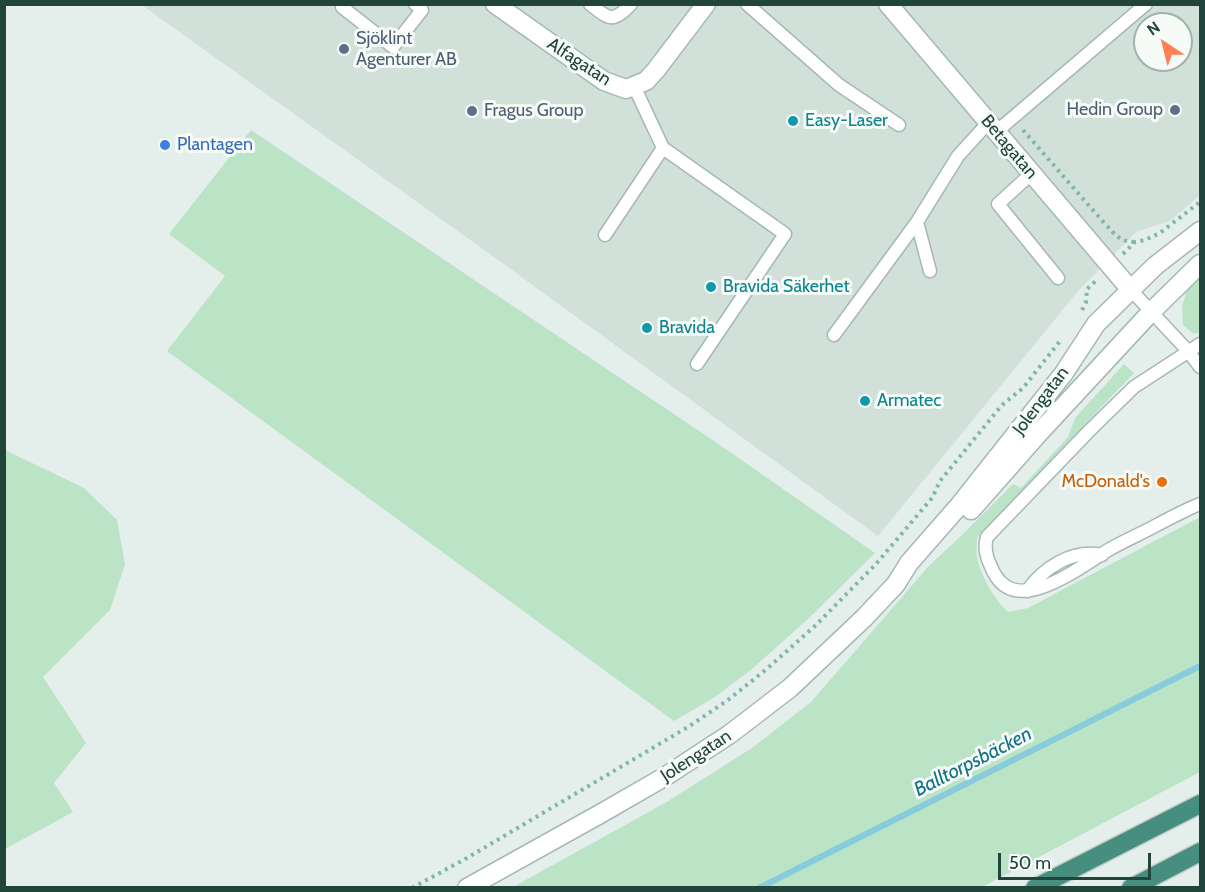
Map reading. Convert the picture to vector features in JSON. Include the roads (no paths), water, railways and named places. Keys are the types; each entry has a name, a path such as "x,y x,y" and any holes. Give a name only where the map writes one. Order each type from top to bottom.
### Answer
{"highway":[{"path":"1035,888 1200,804"},
{"path":"1131,888 1200,852"}],"street":[{"name":"Alfagatan","path":"495,4 604,81 626,89 646,81 706,4"},
{"name":"Betagatan","path":"888,4 1130,289"},
{"name":"Jolengatan","path":"467,888 666,776 730,734 790,688 856,626 896,584 909,563 958,507 1064,373 1096,324 1155,266 1200,231"},
{"name":"Jolengatan","path":"896,584 918,571 1014,461 1151,312 1200,264"}],"lane":[{"path":"344,4 342,7 393,47 422,10 415,4"},
{"path":"590,4 606,17 613,18 625,11 631,4"},
{"path":"747,4 839,85 899,126"},
{"path":"834,335 917,222 957,156 1146,4"},
{"path":"634,86 663,148 785,234 697,364"},
{"path":"605,235 663,148"},
{"path":"1031,174 998,204 1058,278"},
{"path":"917,222 930,271"},
{"path":"1130,289 1200,367"},
{"path":"1200,344 1134,387 1089,430 987,537 985,544 987,556 996,577 1004,586 1027,591 1068,576 1102,555 1200,504"}],"waterway":[{"name":"Balltorpsbäcken","path":"759,888 1200,666"}],"place":[{"name":"Sjöklint Agenturer AB","path":"344,49"},
{"name":"Hedin Group","path":"1175,110"},
{"name":"Fragus Group","path":"472,111"},
{"name":"Easy-Laser","path":"793,121"},
{"name":"Plantagen","path":"165,145"},
{"name":"Bravida Säkerhet","path":"711,287"},
{"name":"Bravida","path":"647,328"},
{"name":"Armatec","path":"865,401"},
{"name":"McDonald's","path":"1162,482"}]}
